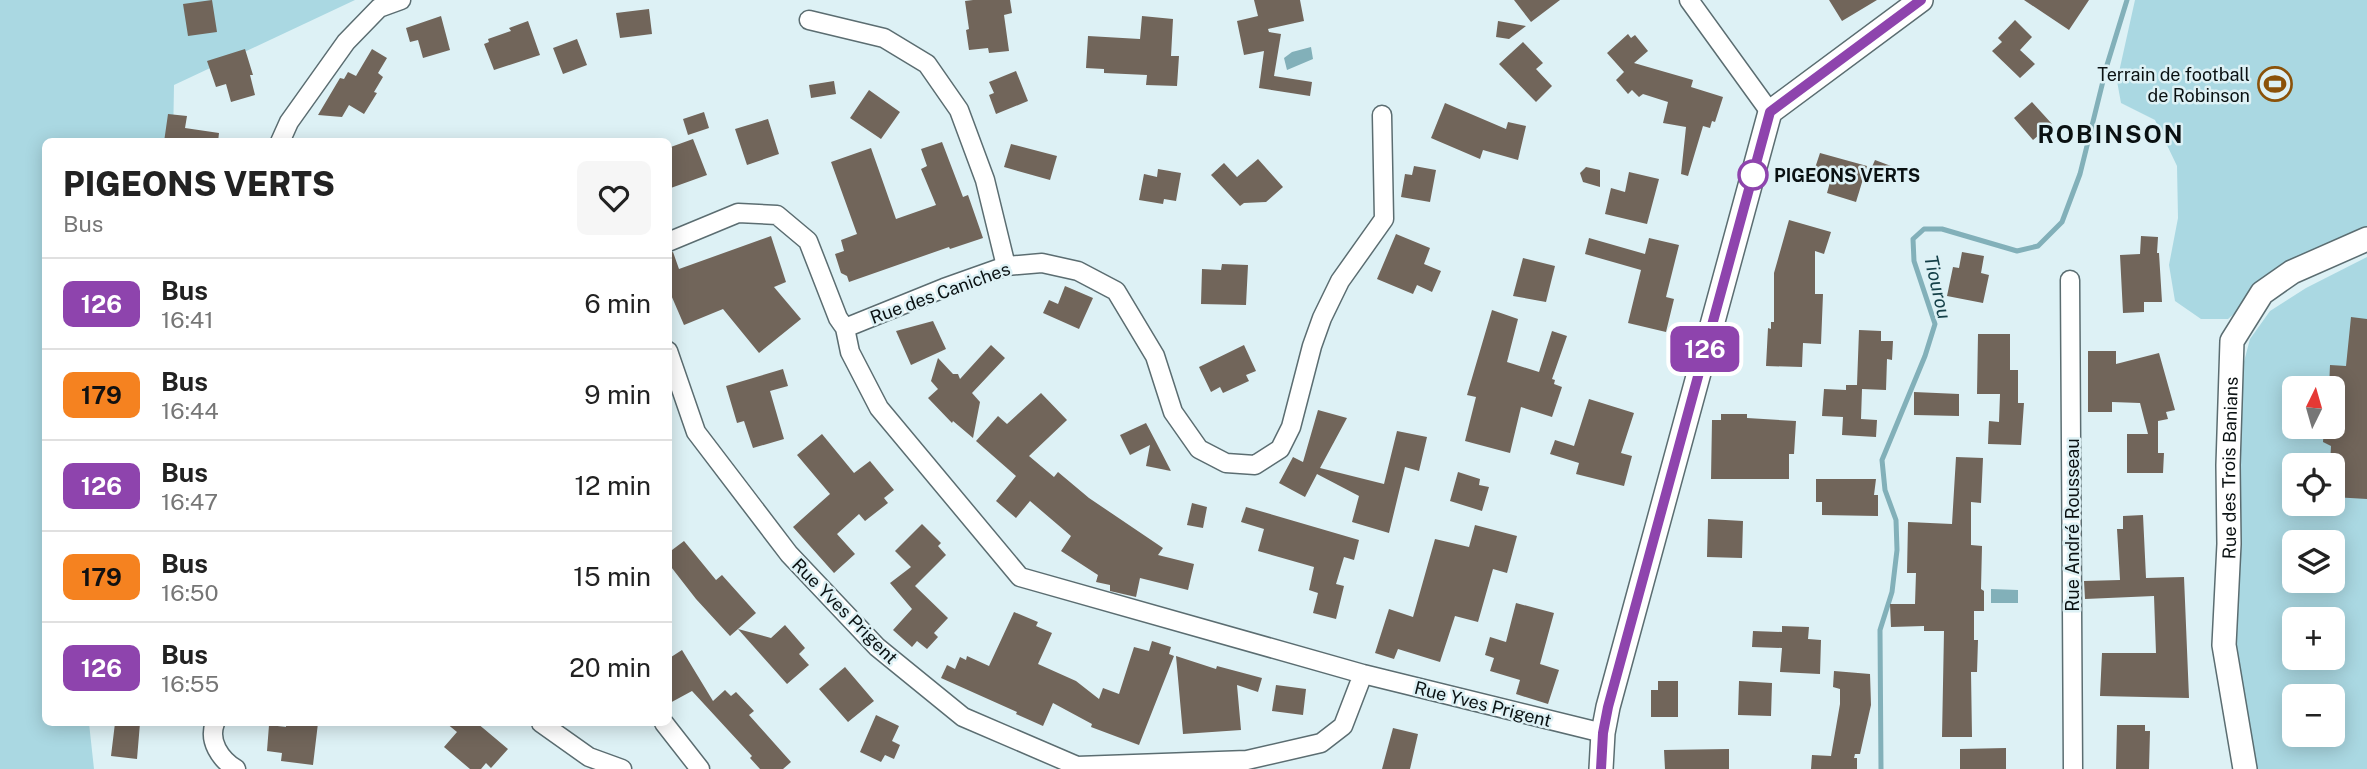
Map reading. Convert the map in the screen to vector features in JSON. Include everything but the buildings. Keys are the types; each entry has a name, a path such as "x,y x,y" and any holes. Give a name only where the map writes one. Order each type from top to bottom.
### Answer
{"street":[{"path":"282,138 289,122 346,42 379,8 401,0"},
{"path":"1689,0 1770,112"},
{"path":"1601,769 1603,733 1641,580 1770,112 1921,0"},
{"path":"809,20 884,38 927,64 959,110 985,180 1006,266"},
{"name":"Rue des Caniches","path":"845,328 1006,266 1042,263 1078,271 1116,291 1155,356 1173,412 1199,449 1226,463 1255,464 1280,449 1291,427 1322,318 1340,281 1384,219 1382,115"},
{"name":"Rue Yves Prigent","path":"672,240 738,213 777,215 808,241 838,318 845,328 850,352 879,408 1020,577 1363,674 1603,733"},
{"name":"Rue des Trois Banians","path":"2245,769 2224,646 2229,544 2228,465 2232,341 2262,293 2292,272 2367,239"},
{"name":"Rue André Rousseau","path":"2070,280 2073,769"},
{"name":"Rue Yves Prigent","path":"672,363 696,432 789,554 877,647 963,717 1077,766 1247,760 1321,743 1343,726 1363,674"},
{"path":"214,726 212,732 222,760 236,769"},
{"path":"545,726 589,757 622,769"},
{"path":"666,726 695,768"}],"shaded area":[{"path":"0,0 355,0 174,85 173,138 42,138 42,726 89,726 94,769 0,769"},
{"path":"2135,0 2367,0 2367,230 2249,301 2228,319 2201,319 2175,301 2169,265 2178,218 2177,166 2155,120 2121,103 2117,81"},
{"path":"1311,47 1313,59 1287,70 1284,58 1292,52"},
{"path":"2367,257 2367,769 2253,769 2237,656 2235,551 2241,373 2250,339 2270,311 2306,288"},
{"path":"1991,589 2018,590 2018,603 1991,603"}],"waterway":[{"name":"Tiourou","path":"1881,769 1880,630 1892,592 1897,550 1896,520 1885,490 1882,460 1925,356 1935,324 1914,261 1913,239 1924,229 1942,229 2017,251 2038,246 2062,222 2080,174 2107,65 2127,0"}],"bus line":[{"name":"126","path":"1601,769 1608,707 1770,112 1921,0"}],"place":[{"name":"Terrain de football de Robinson","path":"2275,84"},
{"name":"PIGEONS VERTS","path":"1753,175"}],"district":[{"name":"ROBINSON","path":"2111,134"}]}
